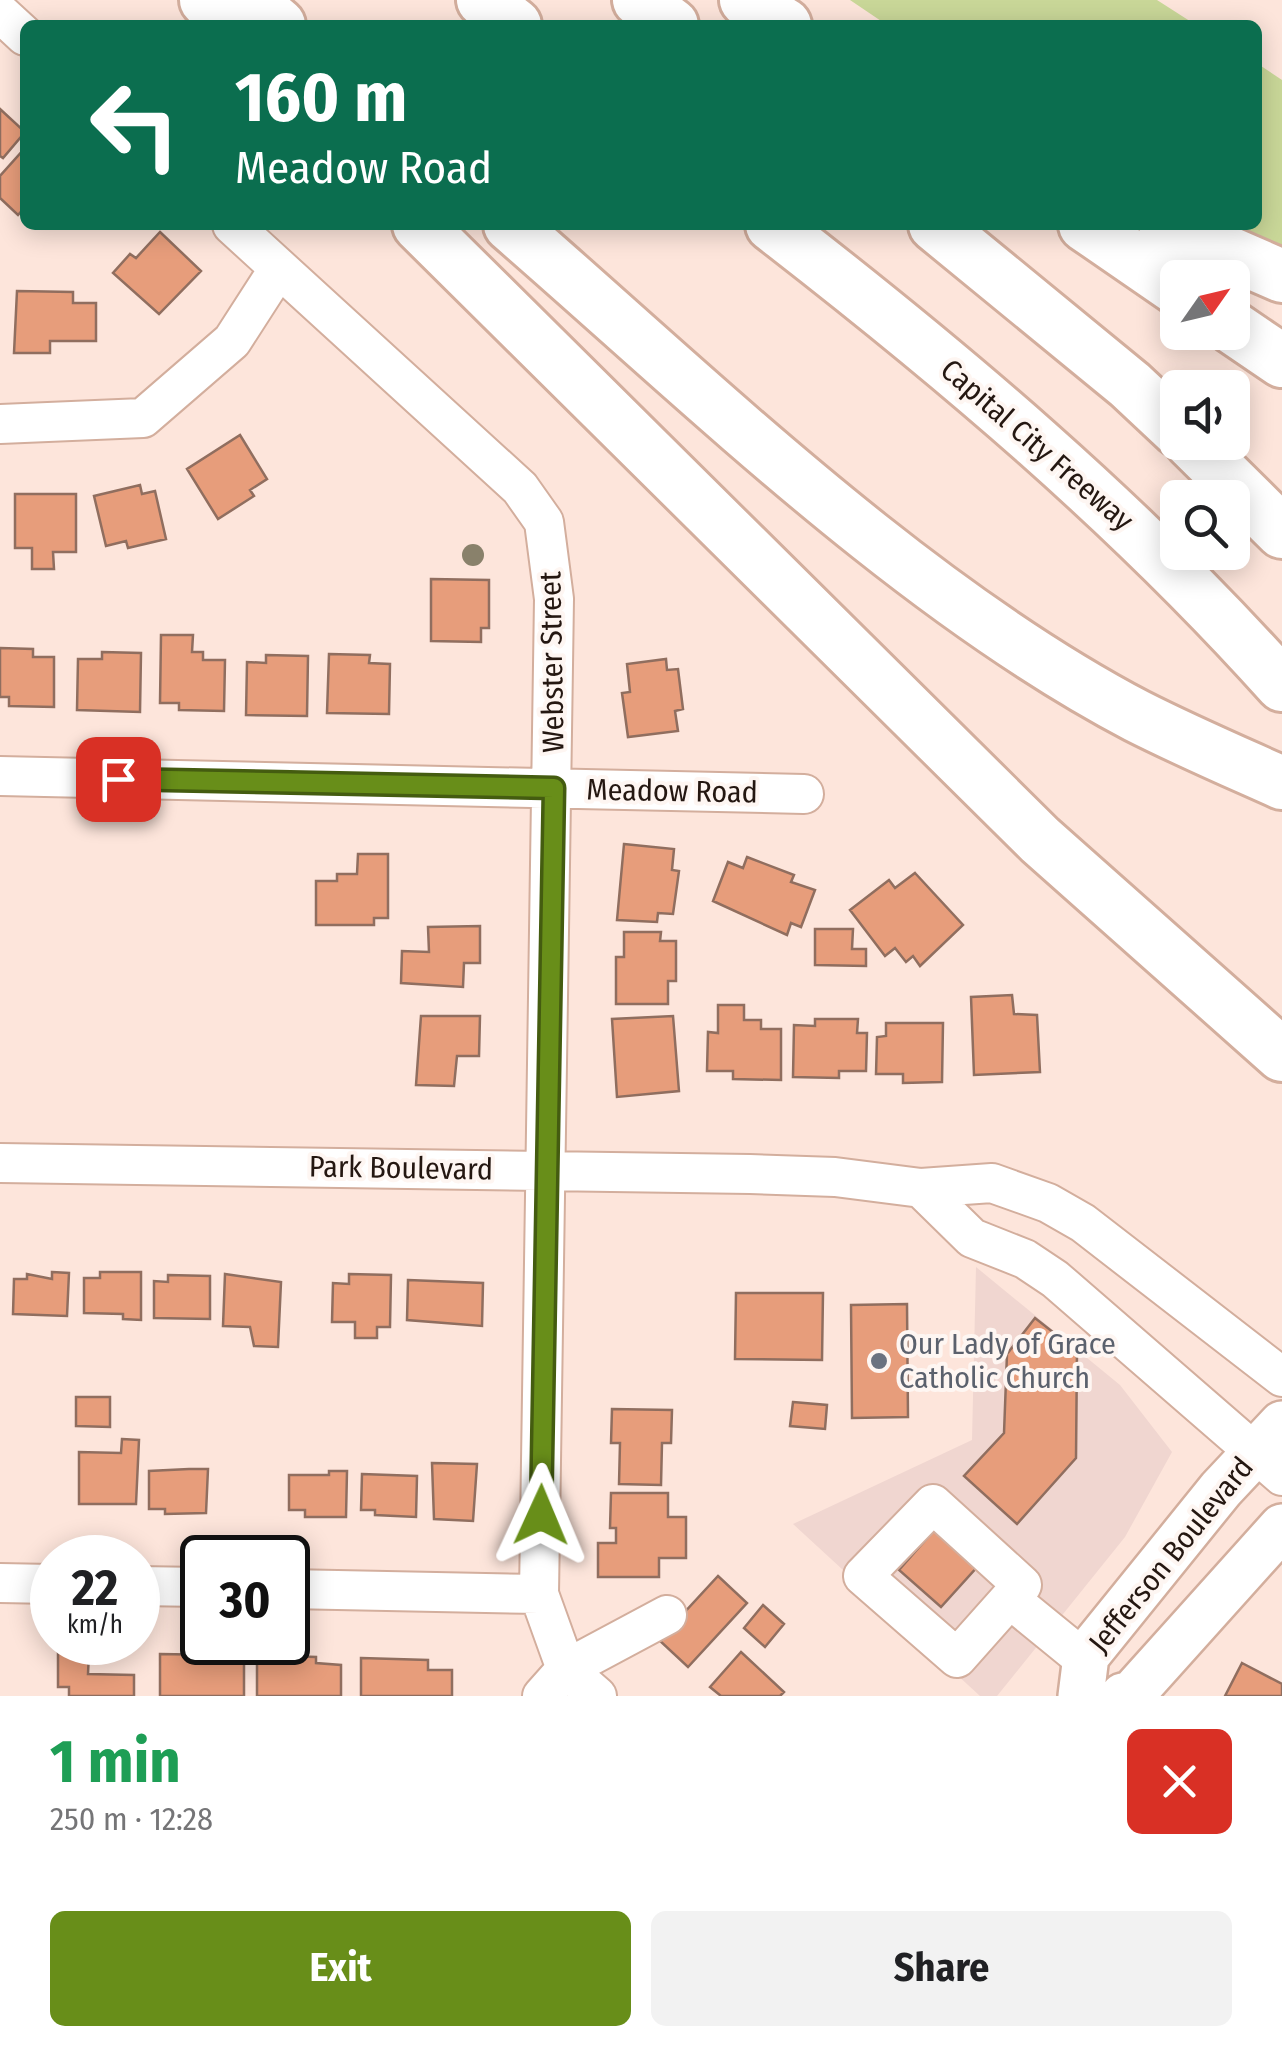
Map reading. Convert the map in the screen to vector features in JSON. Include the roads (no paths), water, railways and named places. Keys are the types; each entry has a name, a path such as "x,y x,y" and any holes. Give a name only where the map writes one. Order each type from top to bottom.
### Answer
{"highway":[{"path":"206,0 224,20"},
{"path":"250,0 273,20"},
{"path":"483,0 509,20"},
{"path":"638,0 665,20"},
{"path":"746,0 777,20"},
{"path":"424,230 1040,840 1282,1054"},
{"path":"516,230 882,543 971,610 1136,714 1282,783"},
{"name":"Capital City Freeway","path":"778,230 1026,429 1148,544 1282,685"},
{"path":"941,230 1160,413"},
{"path":"1093,230 1160,276"},
{"path":"1176,230 1282,276"},
{"path":"1250,339 1282,361"},
{"path":"1209,460 1282,532"}],"main road":[{"name":"Jefferson Boulevard","path":"1083,1678 1272,1450"},
{"name":"Jefferson Boulevard","path":"1124,1696 1132,1694 1282,1527"}],"street":[{"path":"0,13 20,31"},
{"name":"Webster Street","path":"237,230 520,488 544,522 554,598 554,788 539,1594 554,1683 597,1696"},
{"path":"0,424 143,418 232,341 279,268"},
{"name":"Meadow Road","path":"0,776 804,794"},
{"name":"Park Boulevard","path":"0,1163 836,1177 921,1188 992,1183 1048,1203 1125,1251 1188,1306 1282,1377"},
{"path":"921,1188 972,1238 1012,1253 1054,1279 1143,1378 1272,1450"},
{"path":"0,1583 30,1584"},
{"path":"310,1589 539,1594"},
{"path":"1010,1599 1083,1678"},
{"path":"554,1683 667,1615"}],"place":[{"name":"Our Lady of Grace Catholic Church","path":"879,1361"}]}
